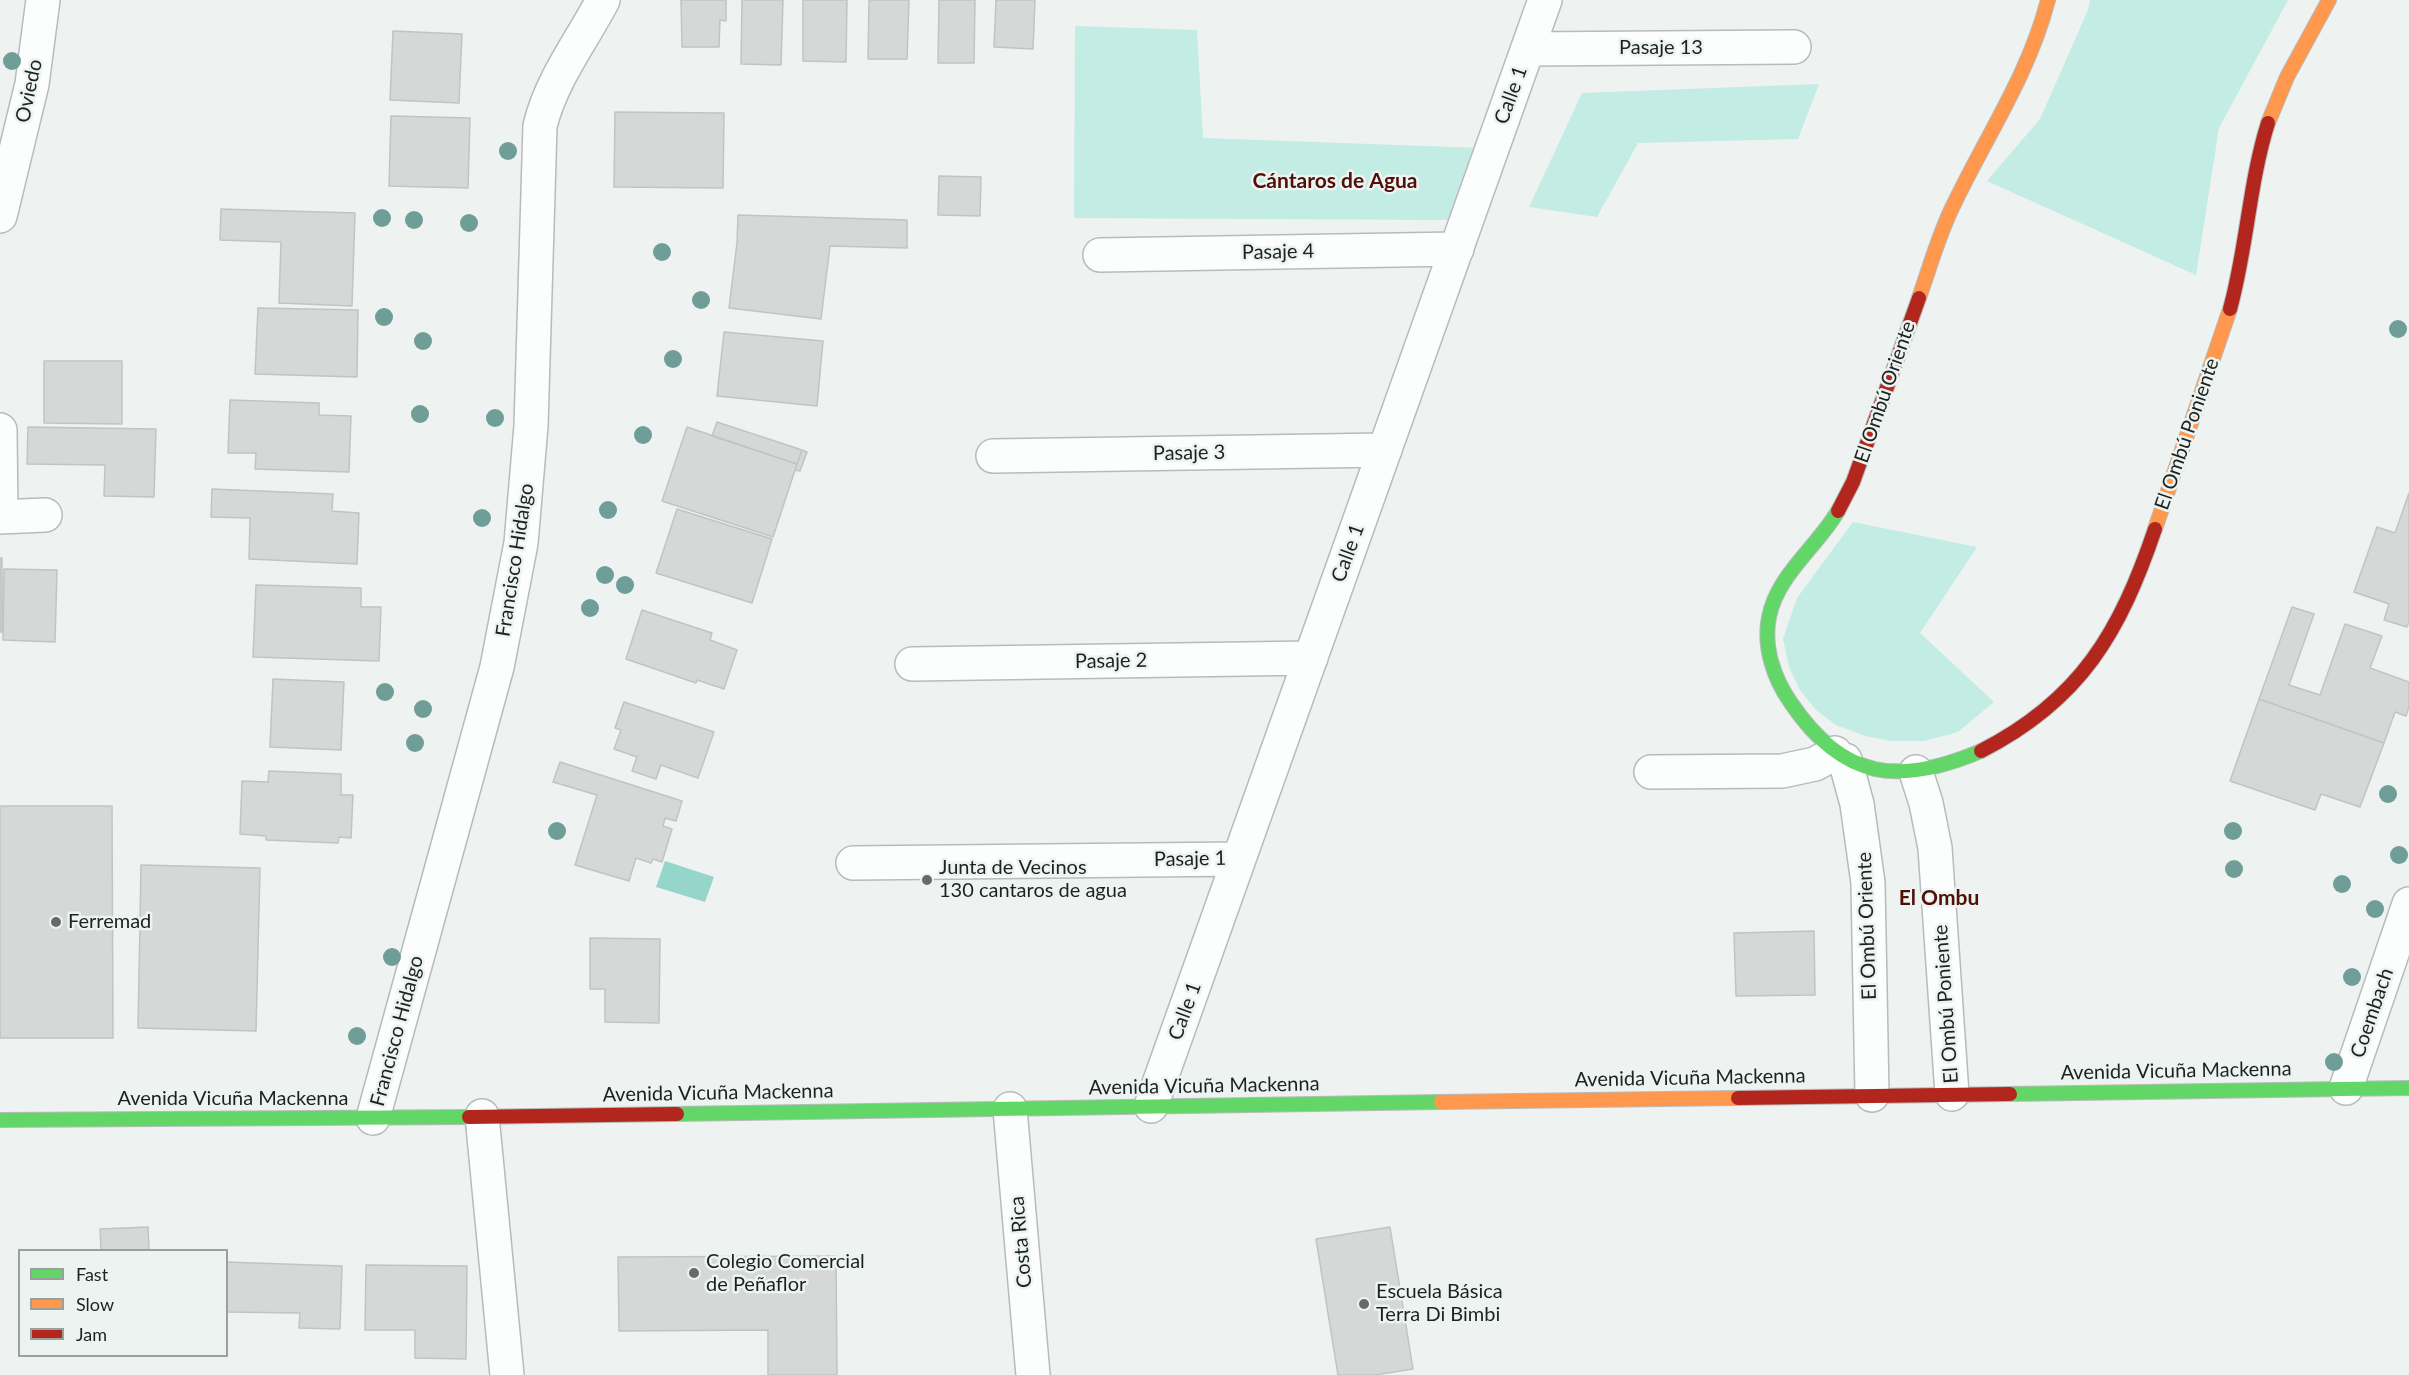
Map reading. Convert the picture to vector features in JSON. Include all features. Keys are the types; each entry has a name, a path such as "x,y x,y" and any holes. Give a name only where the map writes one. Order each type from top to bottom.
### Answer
{"main road":[{"name":"El Ombú Oriente","path":"1883,771 1863,767 1840,756 1808,726 1780,687 1772,666 1767,643 1768,619 1776,595 1789,574 1840,510 1853,482 1952,207 1966,175 2022,78 2036,45 2048,0"},
{"name":"El Ombú Poniente","path":"1883,771 1916,772 1954,762 1990,747 2020,729 2049,708 2077,681 2100,650 2120,616 2224,329 2245,246 2256,167 2268,122 2281,89 2329,0"},
{"name":"Avenida Vicuña Mackenna","path":"0,1119 374,1118 2409,1088"}],"street":[{"name":"Oviedo","path":"0,216 32,84 44,0"},
{"name":"Francisco Hidalgo","path":"374,1118 496,667 521,543 534,381 540,126 554,86 603,0"},
{"name":"Calle 1","path":"1151,1106 1545,0"},
{"name":"Pasaje 13","path":"1528,49 1794,47"},
{"name":"Pasaje 4","path":"1100,255 1456,249"},
{"path":"0,429 0,517 45,515"},
{"name":"Pasaje 3","path":"993,456 1385,450"},
{"name":"Pasaje 2","path":"912,664 1311,658"},
{"path":"1651,772 1782,771 1840,756"},
{"name":"El Ombú Oriente","path":"1840,756 1857,804 1868,883 1872,1095"},
{"name":"El Ombú Poniente","path":"1916,772 1926,803 1935,848 1952,1094"},
{"name":"Pasaje 1","path":"853,863 1239,859"},
{"name":"Coembach","path":"2346,1088 2409,904"},
{"name":"Costa Rica","path":"1010,1109 1033,1375"},
{"path":"482,1116 507,1375"}],"shaded area":[{"path":"2090,0 2288,0 2219,128 2196,275 1987,181 2040,119 2088,10"},
{"path":"1075,26 1197,30 1203,138 1481,148 1449,220 1074,218"},
{"path":"1819,84 1798,139 1638,143 1597,217 1529,207 1582,93"},
{"path":"1853,522 1977,547 1920,633 1994,702 1958,732 1924,741 1891,741 1865,736 1836,725 1816,710 1800,690 1789,667 1783,639 1797,598"},
{"path":"665,861 714,877 705,902 656,887"}],"building":[{"path":"681,0 726,0 726,21 720,20 719,47 682,47"},
{"path":"742,0 783,0 781,65 741,64"},
{"path":"803,0 847,0 846,62 803,61"},
{"path":"869,0 909,0 907,59 868,59"},
{"path":"939,0 975,0 974,63 938,63"},
{"path":"996,0 1035,0 1033,49 994,47"},
{"path":"393,31 462,34 459,103 390,100"},
{"path":"615,112 724,113 723,188 614,187"},
{"path":"391,116 470,118 468,188 389,186"},
{"path":"939,176 981,177 980,216 938,215"},
{"path":"221,209 355,213 352,306 279,303 281,242 220,240"},
{"path":"738,215 907,220 907,248 830,246 821,319 729,308"},
{"path":"258,308 358,310 357,377 255,374"},
{"path":"724,332 823,341 817,406 717,396"},
{"path":"44,361 122,361 122,424 44,423"},
{"path":"230,400 319,403 319,415 351,416 349,472 255,469 256,453 228,453"},
{"path":"717,422 802,450 797,464 712,436"},
{"path":"28,427 156,429 154,497 104,496 105,465 27,464"},
{"path":"687,427 797,464 773,537 662,501"},
{"path":"802,450 807,452 800,471 795,470"},
{"path":"212,489 333,494 332,511 359,513 357,564 249,559 250,518 211,517"},
{"path":"2409,493 2409,622 2407,627 2384,620 2389,604 2354,592 2377,527 2395,533"},
{"path":"677,509 772,539 752,603 656,573"},
{"path":"0,558 2,558 2,632 0,632"},
{"path":"4,569 57,570 55,642 3,640"},
{"path":"256,585 361,588 361,607 381,607 379,661 253,657"},
{"path":"2292,607 2314,614 2289,685 2320,695 2345,624 2382,636 2370,668 2409,682 2409,707 2406,716 2395,712 2384,743 2259,699"},
{"path":"642,610 712,633 710,640 737,650 724,689 697,680 696,683 626,659"},
{"path":"273,679 344,682 341,750 270,747"},
{"path":"2259,699 2384,743 2360,807 2321,794 2315,810 2230,781"},
{"path":"624,702 714,732 698,778 661,765 656,779 632,771 637,757 614,749 621,730 615,728"},
{"path":"560,762 682,801 676,821 665,818 663,826 672,829 662,862 653,859 651,863 636,858 629,881 575,865 597,795 553,782"},
{"path":"269,771 341,774 341,795 353,795 351,838 339,837 338,843 266,840 266,836 240,834 242,781 268,782"},
{"name":"Ferremad","path":"0,806 112,806 113,1038 0,1038"},
{"path":"141,865 260,868 256,1031 138,1028"},
{"path":"1814,931 1815,995 1736,996 1734,933"},
{"path":"590,938 660,939 659,1023 605,1022 605,989 590,989"},
{"path":"148,1227 149,1249 101,1249 100,1229"},
{"name":"Escuela Básica Terra Di Bimbi","path":"1390,1227 1413,1369 1375,1375 1338,1375 1316,1239"},
{"path":"836,1256 837,1375 768,1375 768,1330 619,1331 618,1257"},
{"path":"228,1262 342,1266 340,1329 299,1328 300,1313 228,1312"},
{"path":"366,1265 467,1266 466,1359 415,1358 415,1330 365,1330"}],"traffic: fast":[{"path":"1838,511 1789,574 1773,602 1768,628 1769,651 1775,673 1785,694 1811,729 1831,748 1852,761 1875,769 1899,771 1924,769 1981,751"},
{"path":"2010,1094 2409,1088"},
{"path":"677,1114 1441,1102"},
{"path":"0,1120 469,1117"}],"traffic: slow":[{"path":"1919,298 1939,238 1967,178 2019,79 2048,0"},
{"path":"2268,123 2287,77 2329,0"},
{"path":"2155,529 2230,309"},
{"path":"1441,1102 1738,1098"}],"traffic: jam":[{"path":"2230,309 2256,169 2268,123"},
{"path":"1838,511 1853,482 1919,298"},
{"path":"1981,751 2016,731 2045,709 2071,686 2092,660 2127,600 2155,529"},
{"path":"1738,1098 2010,1094"},
{"path":"469,1117 677,1114"}],"place":[{"name":"Junta de Vecinos 130 cantaros de agua","path":"927,880"},
{"name":"Ferremad","path":"56,922"},
{"name":"Colegio Comercial de Peñaflor","path":"694,1273"},
{"name":"Escuela Básica Terra Di Bimbi","path":"1364,1304"}],"district":[{"name":"Cántaros de Agua","path":"1335,181"},
{"name":"El Ombu","path":"1939,898"}]}
